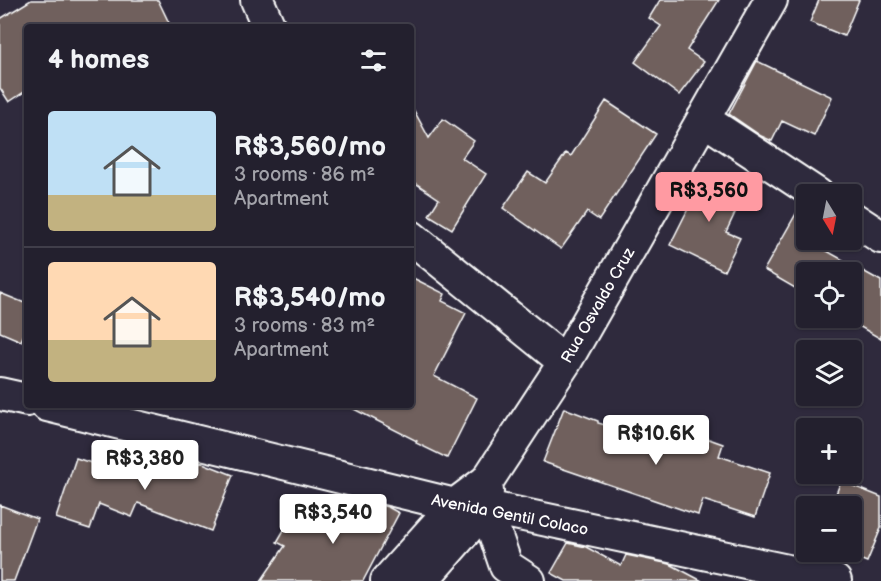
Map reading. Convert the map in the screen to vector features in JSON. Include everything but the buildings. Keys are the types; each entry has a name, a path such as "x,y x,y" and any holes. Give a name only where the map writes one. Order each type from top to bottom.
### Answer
{"street":[{"path":"257,0 268,24"},
{"name":"Rua Osvaldo Cruz","path":"421,581 487,494 565,362 771,0"},
{"path":"703,120 801,184"},
{"path":"862,225 881,237"},
{"path":"414,239 565,362"},
{"path":"0,394 24,399"},
{"name":"Avenida Gentil Colaco","path":"59,408 455,505 487,494 834,581"},
{"path":"487,494 507,566 529,581"},
{"path":"387,581 455,505"}]}
